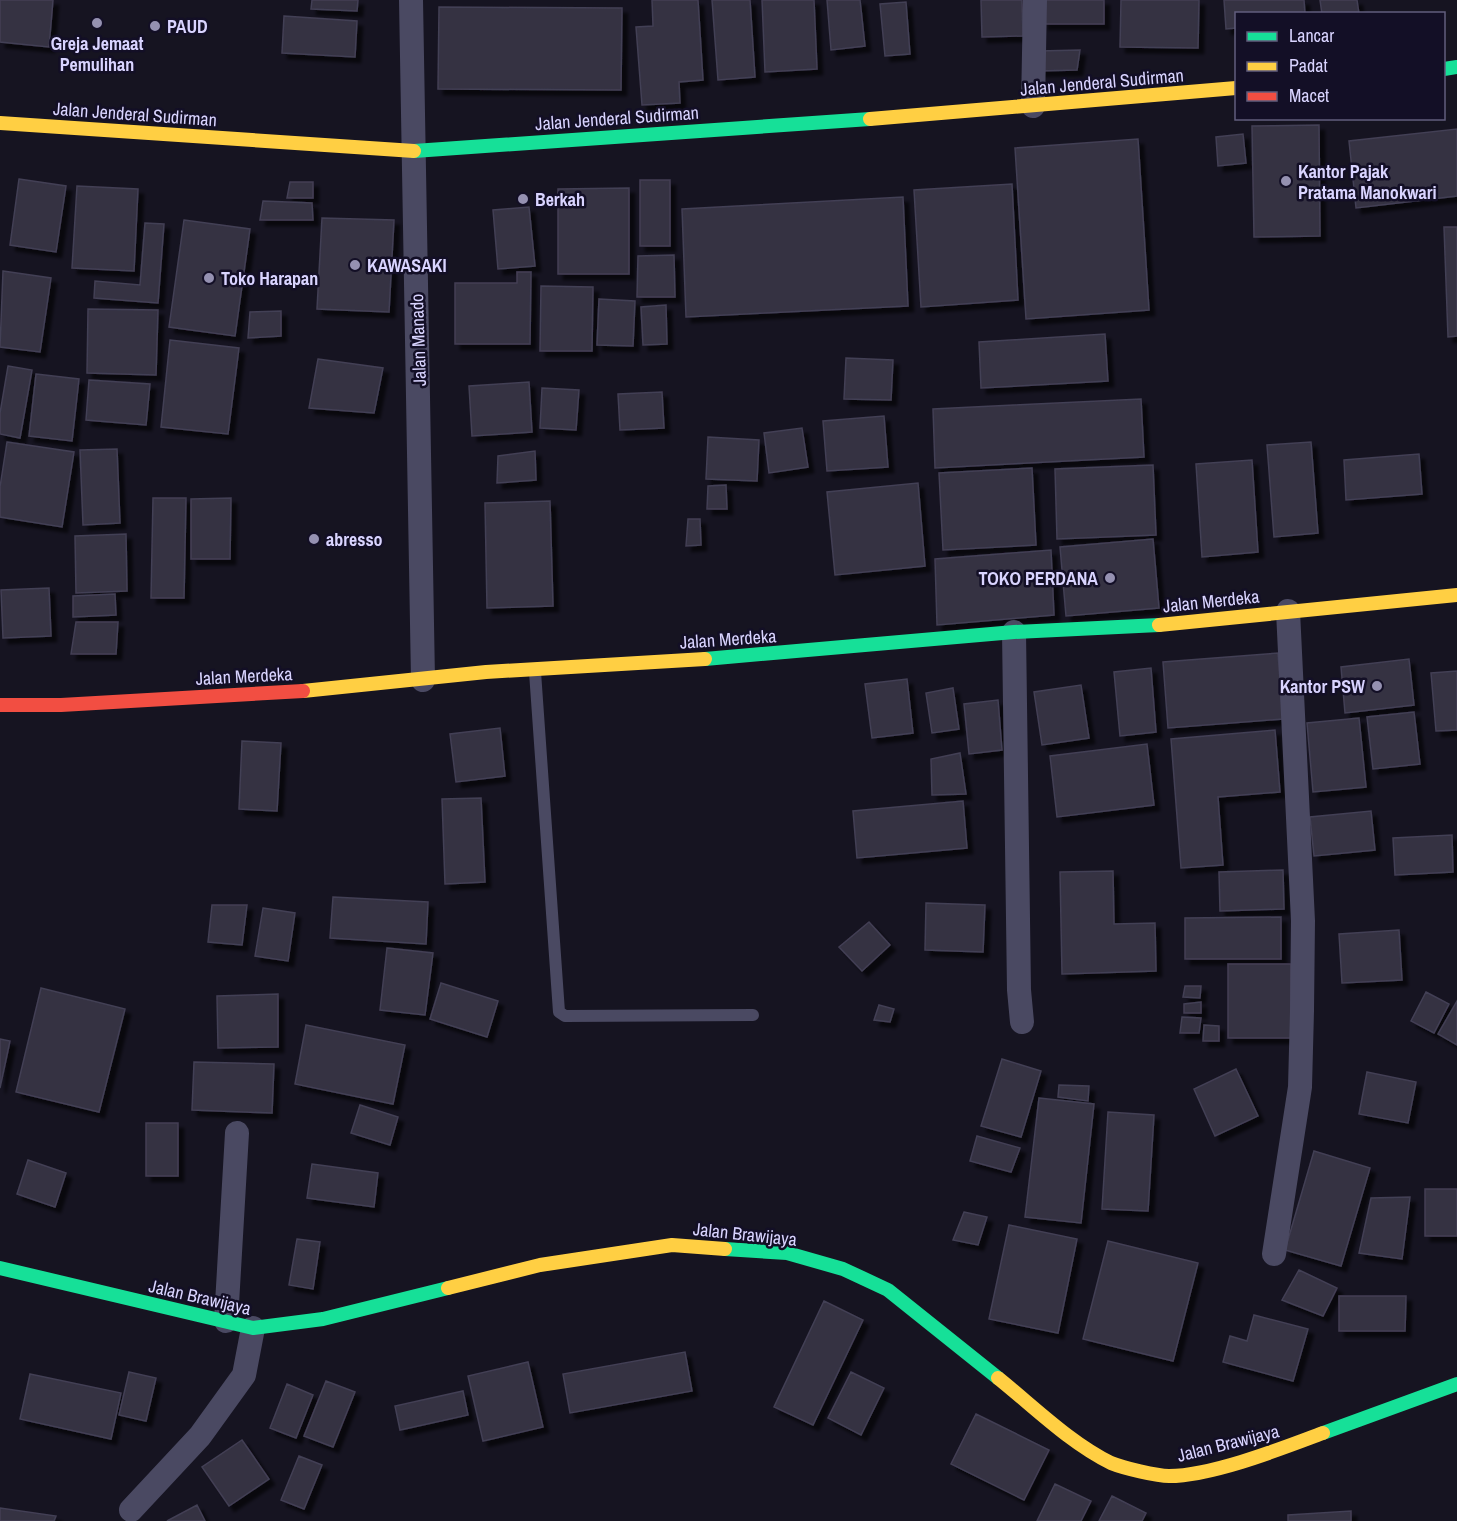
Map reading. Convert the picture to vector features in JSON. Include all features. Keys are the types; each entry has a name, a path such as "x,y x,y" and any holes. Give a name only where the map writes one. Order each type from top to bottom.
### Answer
{"main road":[{"name":"Jalan Jenderal Sudirman","path":"0,123 412,151 1033,106 1235,88"},
{"name":"Jalan Merdeka","path":"0,705 61,705 304,691 486,672 535,671 781,653 1014,632 1150,626 1457,595"},
{"name":"Jalan Brawijaya","path":"0,1268 253,1328 323,1319 540,1265 672,1245 787,1253 843,1269 888,1290 1073,1438 1112,1463 1168,1476 1197,1472 1275,1451 1457,1384"}],"street":[{"name":"Jalan Manado","path":"411,0 412,151 421,442 423,680"},
{"path":"1033,106 1035,0"},
{"path":"1274,1254 1300,1087 1302,1011 1303,921 1288,611"},
{"path":"1014,632 1019,990 1022,1022"},
{"path":"226,1321 237,1133"},
{"path":"131,1510 200,1436 244,1375 253,1328"}],"lane":[{"path":"535,671 559,1012 565,1016 753,1015"}],"building":[{"path":"0,0 53,0 49,47 0,42"},
{"path":"312,0 358,0 357,11 311,9"},
{"path":"652,0 698,0 703,80 679,82 680,103 642,105 636,27 653,26"},
{"path":"712,0 750,0 755,77 718,80"},
{"path":"762,0 814,0 817,69 765,72"},
{"path":"827,0 860,0 865,46 831,50"},
{"path":"981,0 1022,0 1023,36 982,37"},
{"path":"1044,0 1104,0 1104,24 1043,24"},
{"path":"1121,0 1199,0 1198,48 1120,47"},
{"path":"1224,0 1304,0 1305,12 1235,12 1235,28 1226,29"},
{"path":"1320,0 1357,0 1359,12 1322,12"},
{"path":"906,2 910,54 885,56 880,4"},
{"path":"439,7 622,8 621,90 438,89"},
{"path":"284,16 357,21 355,57 282,53"},
{"path":"1080,50 1077,70 1037,71 1039,51"},
{"name":"Kantor Pajak Pratama Manokwari","path":"1319,125 1320,236 1254,237 1252,126"},
{"path":"1457,129 1457,196 1356,208 1349,141"},
{"path":"1243,134 1246,163 1218,166 1216,137"},
{"path":"1138,139 1149,310 1026,319 1015,148"},
{"path":"19,179 66,186 56,252 10,245"},
{"path":"640,180 670,180 670,246 640,246"},
{"path":"290,182 313,182 313,198 287,198"},
{"path":"1012,184 1018,300 921,307 914,190"},
{"path":"77,186 138,189 134,271 72,268"},
{"path":"629,188 629,274 558,274 558,189"},
{"path":"903,197 908,306 686,317 682,209"},
{"path":"263,201 312,203 313,220 260,220"},
{"path":"529,207 535,266 498,269 493,210"},
{"name":"KAWASAKI","path":"322,218 394,220 389,312 317,309"},
{"name":"Toko Harapan","path":"184,220 250,229 235,336 169,327"},
{"path":"145,223 164,224 158,303 94,298 95,281 140,285"},
{"path":"1444,227 1457,227 1457,336 1448,337"},
{"path":"674,255 675,297 637,297 638,256"},
{"path":"3,271 51,278 40,352 0,347"},
{"path":"517,272 531,272 530,344 455,344 455,283 517,283"},
{"path":"541,286 593,287 592,351 540,351"},
{"path":"599,299 635,301 633,346 597,345"},
{"path":"666,305 667,344 643,345 641,307"},
{"path":"88,309 158,310 156,375 87,373"},
{"path":"281,311 281,336 248,338 250,312"},
{"path":"1105,334 1108,381 981,388 979,342"},
{"path":"170,340 239,348 228,434 161,427"},
{"path":"846,358 893,360 891,400 844,399"},
{"path":"318,359 383,368 374,413 309,408"},
{"path":"8,366 32,370 20,438 0,434 0,413"},
{"path":"36,374 79,379 72,441 29,436"},
{"path":"89,380 150,384 146,425 86,420"},
{"path":"529,382 532,432 472,436 469,386"},
{"path":"542,388 579,390 576,430 540,428"},
{"path":"662,392 664,428 620,430 618,394"},
{"path":"1141,399 1144,457 935,468 933,409"},
{"path":"884,416 888,467 827,471 823,421"},
{"path":"802,428 808,467 769,473 764,433"},
{"path":"708,437 759,440 757,481 706,479"},
{"path":"7,442 74,452 62,527 0,517 0,487"},
{"path":"1311,442 1318,533 1274,537 1267,445"},
{"path":"117,449 120,523 83,525 80,450"},
{"path":"535,451 536,480 497,483 498,456"},
{"path":"1419,454 1422,494 1346,500 1344,460"},
{"path":"1252,460 1258,552 1202,557 1196,464"},
{"path":"1153,465 1156,535 1057,539 1055,469"},
{"path":"1032,468 1036,545 943,550 939,473"},
{"path":"918,483 925,566 835,575 827,492"},
{"path":"726,485 727,509 707,509 708,486"},
{"path":"153,498 186,498 184,598 151,598"},
{"path":"231,498 230,559 191,559 191,499"},
{"path":"550,501 553,606 487,608 485,503"},
{"path":"688,519 700,519 701,545 686,546"},
{"path":"126,534 127,591 76,593 75,536"},
{"name":"TOKO PERDANA","path":"1153,539 1159,608 1066,616 1060,547"},
{"path":"1051,550 1054,615 937,625 935,559"},
{"path":"49,588 51,636 3,638 1,590"},
{"path":"115,594 116,615 73,617 73,596"},
{"path":"76,622 118,622 116,654 71,654"},
{"path":"1278,653 1283,719 1168,728 1163,662"},
{"name":"Kantor PSW","path":"1409,659 1414,705 1345,713 1341,667"},
{"path":"1151,668 1156,732 1120,736 1114,672"},
{"path":"1457,671 1457,730 1436,731 1431,673"},
{"path":"907,679 913,733 872,738 865,684"},
{"path":"1081,685 1089,738 1042,745 1034,692"},
{"path":"953,688 959,729 932,733 926,693"},
{"path":"998,700 1002,750 969,754 964,704"},
{"path":"1414,712 1420,764 1373,769 1367,717"},
{"path":"1359,718 1366,787 1313,792 1307,723"},
{"path":"500,728 505,776 456,782 450,734"},
{"path":"1275,730 1280,792 1218,797 1223,865 1181,868 1171,739"},
{"path":"242,741 281,743 277,811 239,809"},
{"path":"1147,744 1154,805 1057,817 1050,756"},
{"path":"960,753 966,794 932,795 931,759"},
{"path":"481,798 485,882 445,884 442,799"},
{"path":"963,801 967,848 857,858 853,811"},
{"path":"1371,811 1375,850 1314,856 1310,817"},
{"path":"1452,835 1453,872 1395,875 1393,838"},
{"path":"1283,870 1284,909 1220,911 1219,872"},
{"path":"1113,871 1114,924 1155,923 1156,971 1062,974 1060,872"},
{"path":"333,897 428,902 426,944 330,938"},
{"path":"926,903 985,905 983,952 925,950"},
{"path":"212,905 247,905 242,945 208,942"},
{"path":"263,908 295,913 288,961 255,956"},
{"path":"1281,917 1281,959 1185,959 1185,918"},
{"path":"869,922 890,945 862,971 839,947"},
{"path":"1399,930 1402,980 1342,983 1339,934"},
{"path":"387,948 433,953 425,1015 380,1010"},
{"path":"1228,964 1291,964 1291,1038 1228,1038"},
{"path":"441,983 498,1001 487,1037 430,1019"},
{"path":"1185,986 1201,986 1200,998 1183,997"},
{"path":"41,988 125,1009 99,1112 16,1092"},
{"path":"1426,992 1449,1004 1434,1033 1411,1021"},
{"path":"278,994 278,1047 218,1048 217,996"},
{"path":"1457,1001 1457,1045 1438,1034"},
{"path":"1201,1002 1201,1013 1184,1013 1184,1004"},
{"path":"879,1005 894,1009 890,1022 874,1020"},
{"path":"1182,1017 1201,1018 1199,1033 1180,1033"},
{"path":"306,1025 405,1045 393,1104 295,1084"},
{"path":"1204,1025 1219,1026 1219,1041 1203,1041"},
{"path":"0,1039 10,1041 0,1088"},
{"path":"1002,1059 1041,1071 1021,1137 981,1126"},
{"path":"194,1062 274,1064 272,1113 192,1110"},
{"path":"1236,1069 1258,1116 1215,1136 1194,1089"},
{"path":"1367,1072 1416,1082 1408,1123 1359,1114"},
{"path":"1059,1085 1089,1086 1088,1101 1058,1097"},
{"path":"1039,1098 1094,1104 1081,1223 1025,1217"},
{"path":"360,1105 398,1117 390,1145 351,1133"},
{"path":"1108,1112 1154,1115 1148,1211 1102,1209"},
{"path":"146,1123 178,1123 178,1176 146,1176"},
{"path":"977,1136 1020,1148 1011,1172 970,1161"},
{"path":"1314,1151 1370,1168 1341,1266 1285,1250"},
{"path":"28,1160 66,1173 55,1207 17,1194"},
{"path":"312,1164 378,1173 374,1207 307,1198"},
{"path":"1425,1189 1457,1189 1457,1236 1425,1236"},
{"path":"1410,1197 1402,1259 1359,1253 1371,1198"},
{"path":"964,1212 987,1217 978,1245 953,1240"},
{"path":"1009,1225 1077,1239 1058,1333 989,1319"},
{"path":"297,1239 320,1242 313,1289 289,1285"},
{"path":"1108,1241 1198,1263 1173,1361 1083,1339"},
{"path":"1299,1270 1337,1288 1323,1316 1282,1300"},
{"path":"1339,1296 1406,1296 1405,1331 1339,1331"},
{"path":"824,1301 863,1320 813,1425 774,1407"},
{"path":"1254,1315 1308,1329 1293,1381 1223,1362 1230,1336 1247,1341"},
{"path":"685,1352 692,1391 570,1413 563,1374"},
{"path":"528,1362 543,1427 483,1441 468,1376"},
{"path":"129,1372 156,1378 146,1421 119,1415"},
{"path":"851,1372 884,1388 861,1435 828,1418"},
{"path":"30,1374 121,1393 111,1439 20,1419"},
{"path":"326,1381 355,1392 333,1447 304,1436"},
{"path":"287,1384 313,1395 296,1438 270,1428"},
{"path":"463,1391 468,1415 400,1430 395,1406"},
{"path":"976,1414 1049,1450 1024,1500 951,1464"},
{"path":"242,1440 269,1479 229,1506 202,1467"},
{"path":"299,1456 322,1465 304,1509 281,1500"},
{"path":"1055,1484 1091,1501 1081,1521 1037,1521"},
{"path":"1112,1496 1146,1513 1142,1521 1099,1521"},
{"path":"197,1505 205,1521 167,1521"},
{"path":"0,1508 56,1516 54,1521 0,1521"},
{"path":"1351,1511 1351,1521 1288,1521 1288,1515"}],"traffic: fast":[{"path":"1445,69 1457,67"},
{"path":"414,151 870,119"},
{"path":"705,659 1014,632 1159,625"},
{"path":"725,1249 787,1253 843,1269 888,1290 998,1378"},
{"path":"0,1268 253,1328 323,1319 448,1288"},
{"path":"1323,1433 1457,1384"}],"traffic: slow":[{"path":"870,119 1235,88"},
{"path":"0,123 414,151"},
{"path":"1159,625 1457,595"},
{"path":"303,691 486,672 705,659"},
{"path":"448,1288 540,1265 672,1245 725,1249"},
{"path":"998,1378 1066,1435 1096,1455 1116,1465 1157,1475 1186,1475 1226,1466 1323,1433"}],"traffic: jam":[{"path":"0,705 61,705 303,691"}],"place":[{"name":"Greja Jemaat Pemulihan","path":"97,23"},
{"name":"PAUD","path":"155,26"},
{"name":"Kantor Pajak Pratama Manokwari","path":"1286,181"},
{"name":"Berkah","path":"523,199"},
{"name":"KAWASAKI","path":"355,265"},
{"name":"Toko Harapan","path":"209,278"},
{"name":"abresso","path":"314,539"},
{"name":"TOKO PERDANA","path":"1110,578"},
{"name":"Kantor PSW","path":"1377,686"}]}
